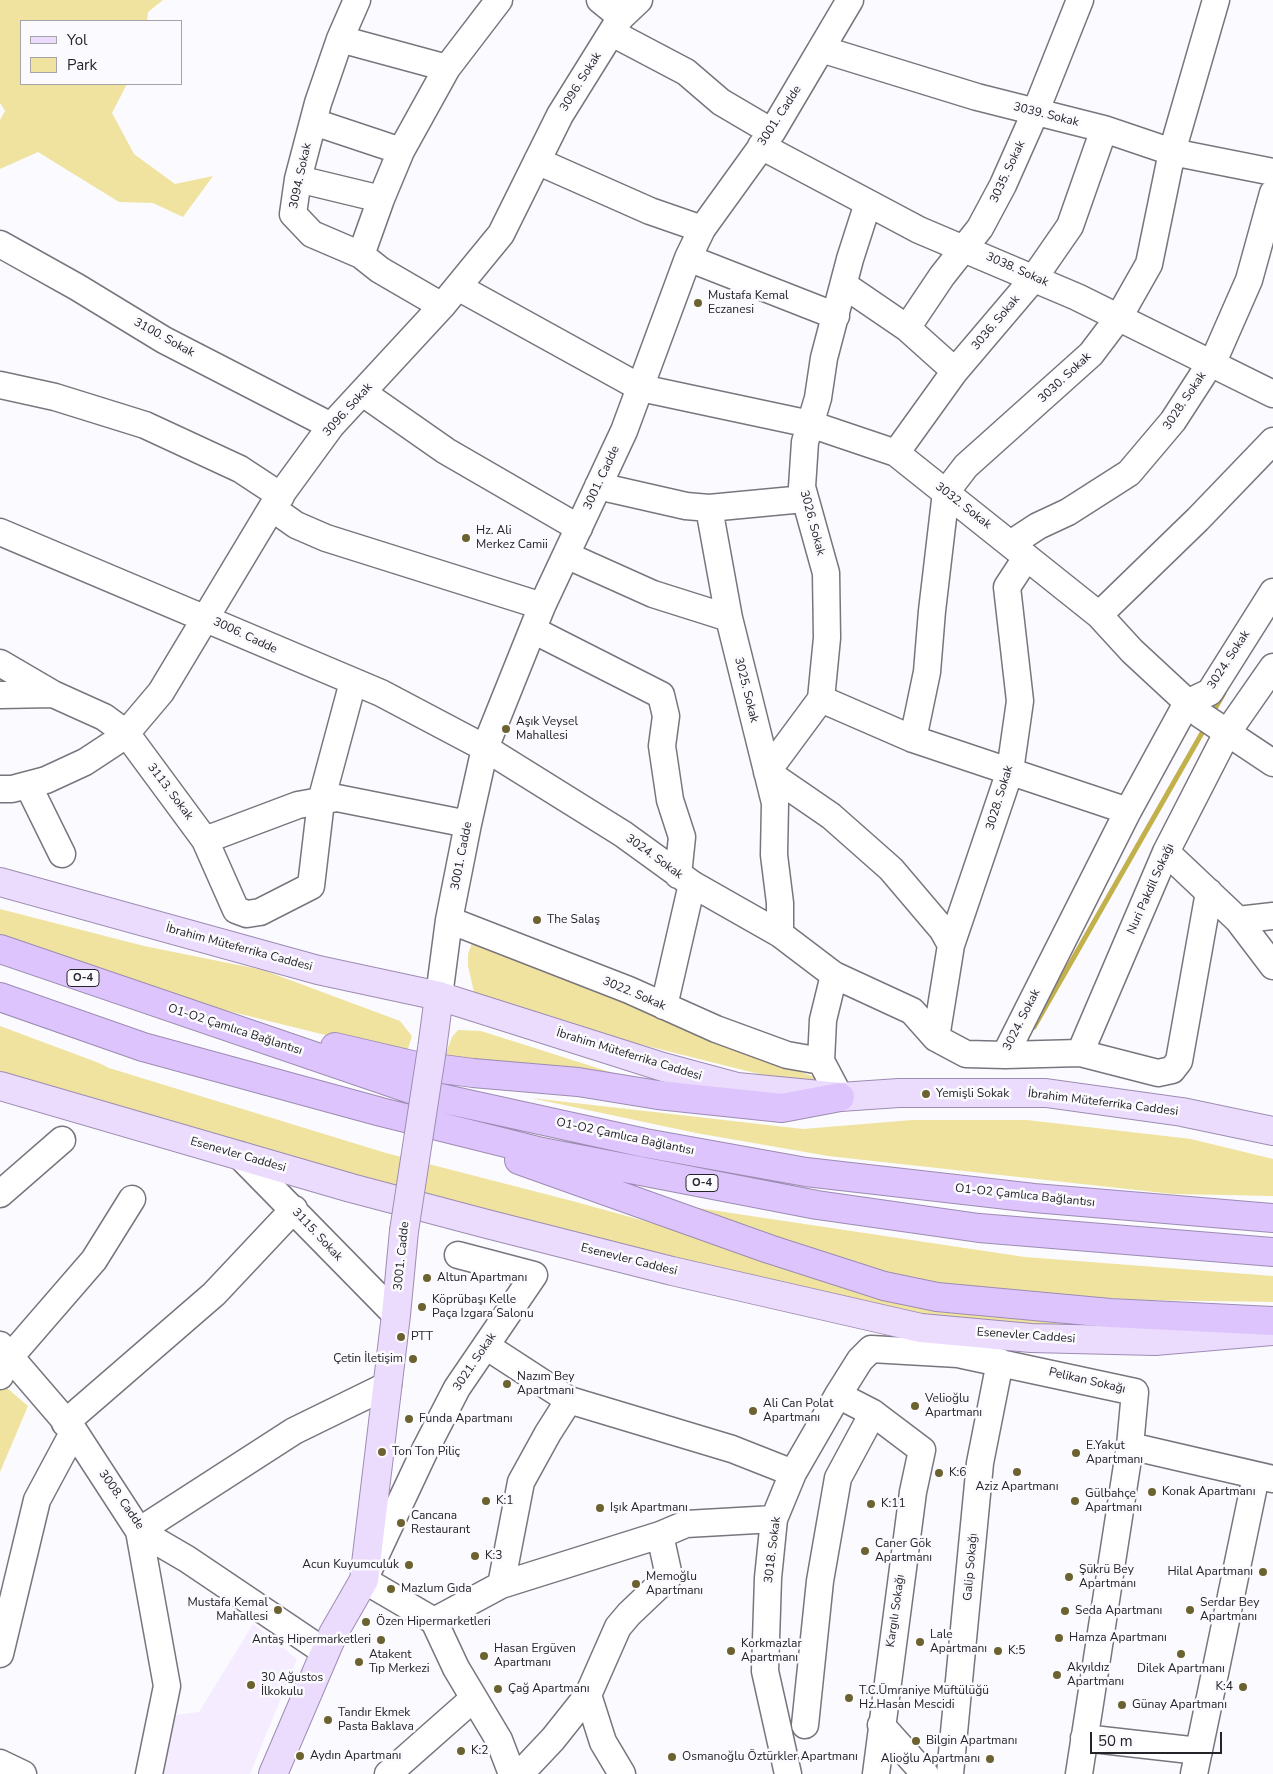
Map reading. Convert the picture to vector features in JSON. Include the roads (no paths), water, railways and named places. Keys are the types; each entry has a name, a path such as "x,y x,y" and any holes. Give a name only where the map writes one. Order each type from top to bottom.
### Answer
{"highway":[{"name":"O1-O2 Çamlıca Bağlantısı","path":"0,949 167,1008 431,1096 645,1143 806,1172 1034,1198 1273,1218"},
{"name":"O-4","path":"0,997 143,1047 380,1112 542,1152 817,1206 979,1228 1273,1252"},
{"path":"167,1008 412,1065 447,1070 578,1082 658,1095 782,1108 840,1097"},
{"path":"0,1014 143,1047"},
{"path":"380,1112 492,1150 567,1179 677,1215 769,1249 884,1286 937,1297 1023,1306 1212,1320 1273,1321"}],"main road":[{"name":"İbrahim Müteferrika Caddesi","path":"0,882 318,970 439,996 663,1067 737,1087 840,1097 899,1093 1046,1093 1182,1112 1273,1131"},
{"name":"3001. Cadde","path":"272,1774 333,1634 364,1580 388,1385 404,1231 439,996"},
{"name":"Esenevler Caddesi","path":"0,1086 487,1224 672,1271 921,1328 1031,1338 1154,1341 1273,1331"}],"street":[{"name":"3094. Sokak","path":"357,0 340,39 314,122 298,178 293,214 312,234 361,255 380,270 450,296 641,388"},
{"path":"361,255 380,199 401,151 447,68 499,0"},
{"name":"3038. Sokak","path":"600,0 624,17 766,139 868,203 918,230 966,248 1119,317 1273,394"},
{"name":"3001. Cadde","path":"439,996 449,920 468,824 486,748 537,618 641,388 688,258 702,229 766,139 850,0"},
{"name":"3035. Sokak","path":"907,328 942,276 980,228 1003,185 1035,113 1080,0"},
{"name":"3030. Sokak","path":"946,492 966,466 1091,354 1119,317 1149,264 1172,152 1216,0"},
{"name":"3096. Sokak","path":"0,789 46,780 85,762 126,733 160,692 276,502 331,426 450,296 501,234 560,114 624,17"},
{"path":"340,39 447,68"},
{"name":"3039. Sokak","path":"821,49 1035,113 1104,129 1172,152 1273,172"},
{"path":"314,122 401,151"},
{"name":"3036. Sokak","path":"896,453 955,371 1034,278 1070,226 1104,129"},
{"path":"537,161 650,211 702,229"},
{"path":"298,178 380,199"},
{"name":"3028. Sokak","path":"936,1038 951,945 1010,771 1020,701 1007,587 1019,550 1038,526 1068,512 1128,473 1173,421 1210,364 1249,280 1273,193"},
{"name":"3026. Sokak","path":"821,699 826,638 826,573 802,487 805,442 818,398 824,358 850,259 868,203"},
{"name":"3100. Sokak","path":"0,244 77,287 164,340 331,426"},
{"path":"688,258 836,316"},
{"path":"844,284 907,328 955,371"},
{"path":"0,385 55,397 145,425 240,469 276,502 296,525 537,618 661,695 666,716 662,746 670,800 682,837 685,879 664,1006"},
{"name":"3032. Sokak","path":"641,388 810,424 896,453 1099,615 1132,651 1201,716 1273,763"},
{"path":"363,393 446,451 578,528"},
{"path":"1099,615 1198,519 1273,441"},
{"path":"598,486 686,506 708,508 804,499"},
{"path":"913,739 927,672 946,492"},
{"name":"3025. Sokak","path":"708,508 728,618 775,803 774,855 780,903 780,934"},
{"name":"3006. Cadde","path":"0,532 381,693 486,748"},
{"path":"566,555 654,594 728,618"},
{"name":"3024. Sokak","path":"486,748 623,834 685,879 780,934 834,974 912,1010 936,1038 966,1054 1005,1055 1128,811 1187,703 1210,692 1273,592"},
{"name":"3113. Sokak","path":"0,662 53,694 104,716 126,733 205,840 236,910 247,914 260,912 311,886 321,801"},
{"name":"Nuri Pakdil Sokağı","path":"1080,1053 1166,852 1227,733 1273,667"},
{"path":"321,801 353,682"},
{"path":"0,695 53,694"},
{"path":"951,945 942,929 890,869 831,816 767,772 821,699 913,739 1128,811"},
{"path":"28,785 62,854"},
{"path":"205,840 298,805 337,798 468,824"},
{"path":"1166,852 1238,920 1273,966"},
{"path":"1005,1055 1080,1053 1158,1073 1172,1070 1179,1061 1209,892"},
{"path":"1238,920 1273,916"},
{"name":"3022. Sokak","path":"449,920 664,1006 716,1029 787,1055 821,1061"},
{"path":"834,974 823,1020 821,1061 840,1097"},
{"path":"0,1194 62,1140"},
{"name":"3115. Sokak","path":"239,1155 294,1209 340,1261 396,1315"},
{"path":"3,1359 94,1260 132,1198"},
{"path":"0,1654 37,1500 70,1427 214,1294 294,1209"},
{"name":"3021. Sokak","path":"364,1580 456,1388 534,1275 458,1255"},
{"path":"486,1346 570,1400 732,1449 793,1473"},
{"name":"Pelikan Sokağı","path":"871,1350 958,1354 1135,1392 1130,1446"},
{"name":"3018. Sokak","path":"788,1774 765,1671 768,1578 774,1519 793,1473 860,1360 871,1350"},
{"name":"3008. Cadde","path":"3,1359 70,1427 140,1531 188,1560 325,1652"},
{"name":"Galip Sokağı","path":"950,1774 980,1463 1000,1362"},
{"path":"149,1774 167,1686 140,1531 294,1431 388,1385"},
{"path":"805,1725 820,1581 838,1478 872,1414 838,1395"},
{"path":"501,1585 521,1482 548,1433 570,1400"},
{"name":"Kargılı Sokağı","path":"872,1414 922,1450 913,1492 876,1774"},
{"path":"1079,1774 1084,1738 1130,1446 1264,1477 1196,1763 1084,1738"},
{"path":"434,1621 501,1585 660,1535 686,1524 774,1519"},
{"path":"520,1774 553,1740 588,1695 618,1627 669,1576 660,1535"},
{"path":"364,1580 434,1621 456,1668 499,1740 512,1774"},
{"path":"588,1695 603,1742 622,1774"},
{"path":"388,1774 474,1698"},
{"path":"881,1725 925,1774"},
{"path":"0,1763 23,1774"}],"waterway":[{"path":"1212,714 1224,693"},
{"path":"1034,1027 1206,726"}],"place":[{"name":"Mustafa Kemal Eczanesi","path":"698,303"},
{"name":"Hz. Ali Merkez Camii","path":"466,538"},
{"name":"Aşık Veysel Mahallesi","path":"506,729"},
{"name":"The Salaş","path":"537,920"},
{"name":"Yemişli Sokak","path":"926,1094"},
{"name":"Altun Apartmanı","path":"427,1278"},
{"name":"Köprübaşı Kelle Paça Izgara Salonu","path":"422,1307"},
{"name":"PTT","path":"401,1337"},
{"name":"Çetin İletişim","path":"413,1359"},
{"name":"Nazım Bey Apartmanı","path":"507,1384"},
{"name":"Velioğlu Apartmanı","path":"915,1406"},
{"name":"Ali Can Polat Apartmanı","path":"753,1411"},
{"name":"Funda Apartmanı","path":"409,1419"},
{"name":"Ton Ton Piliç","path":"382,1452"},
{"name":"E.Yakut Apartmanı","path":"1076,1453"},
{"name":"Aziz Apartmanı","path":"1017,1472"},
{"name":"K:6","path":"939,1473"},
{"name":"Konak Apartmanı","path":"1152,1492"},
{"name":"K:1","path":"486,1501"},
{"name":"Gülbahçe Apartmanı","path":"1075,1501"},
{"name":"K:11","path":"871,1504"},
{"name":"Işık Apartmanı","path":"600,1508"},
{"name":"Cancana Restaurant","path":"401,1523"},
{"name":"Caner Gök Apartmanı","path":"865,1551"},
{"name":"K:3","path":"475,1556"},
{"name":"Acun Kuyumculuk","path":"409,1565"},
{"name":"Hilal Apartmanı","path":"1263,1572"},
{"name":"Şükrü Bey Apartmanı","path":"1069,1577"},
{"name":"Memoğlu Apartmanı","path":"636,1584"},
{"name":"Mazlum Gıda","path":"391,1589"},
{"name":"Mustafa Kemal Mahallesi","path":"278,1610"},
{"name":"Serdar Bey Apartmanı","path":"1190,1610"},
{"name":"Seda Apartmanı","path":"1065,1611"},
{"name":"Özen Hipermarketleri","path":"366,1622"},
{"name":"Hamza Apartmanı","path":"1059,1638"},
{"name":"Antaş Hipermarketleri","path":"381,1640"},
{"name":"Lale Apartmanı","path":"920,1642"},
{"name":"Korkmazlar Apartmanı","path":"731,1651"},
{"name":"K:5","path":"998,1651"},
{"name":"Dilek Apartmanı","path":"1181,1654"},
{"name":"Hasan Ergüven Apartmanı","path":"484,1656"},
{"name":"Atakent Tıp Merkezi","path":"359,1662"},
{"name":"Akyıldız Apartmanı","path":"1057,1675"},
{"name":"30 Ağustos İlkokulu","path":"251,1685"},
{"name":"K:4","path":"1243,1687"},
{"name":"Çağ Apartmanı","path":"498,1689"},
{"name":"T.C.Ümraniye Müftülüğü Hz.Hasan Mescidi","path":"849,1698"},
{"name":"Günay Apartmanı","path":"1122,1705"},
{"name":"Tandır Ekmek Pasta Baklava","path":"328,1720"},
{"name":"Bilgin Apartmanı","path":"916,1741"},
{"name":"K:2","path":"461,1751"},
{"name":"Aydın Apartmanı","path":"300,1756"},
{"name":"Osmanoğlu Öztürkler Apartmanı","path":"672,1757"},
{"name":"Alioğlu Apartmanı","path":"990,1759"}]}
